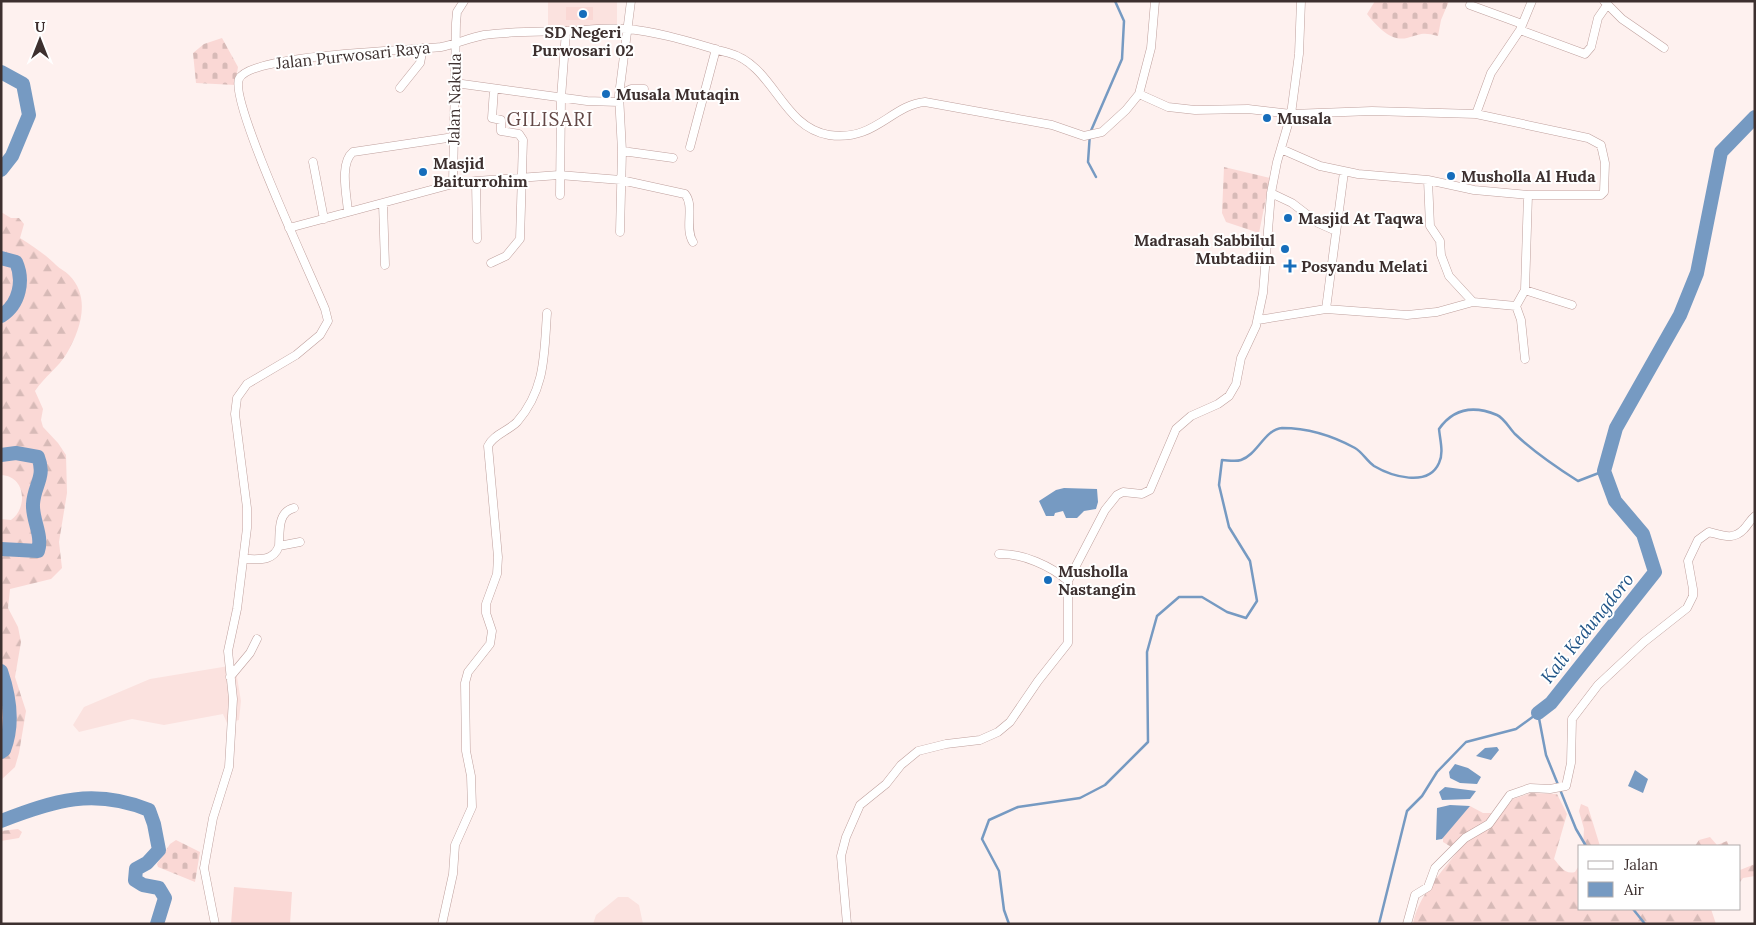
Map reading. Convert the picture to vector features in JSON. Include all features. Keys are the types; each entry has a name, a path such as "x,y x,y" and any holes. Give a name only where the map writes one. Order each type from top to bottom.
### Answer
{"street":[{"name":"Jalan Nakula","path":"453,184 455,44 457,12 464,1"},
{"path":"620,232 622,151 619,99 631,1"},
{"path":"1155,1 1151,48 1139,94 1168,107 1195,110 1260,110 1291,114 1372,111 1476,114 1588,138 1601,145 1604,163 1604,192 1601,194 1528,195 1474,190 1428,180 1344,172 1320,166 1281,149"},
{"path":"847,924 841,856 846,838 860,805 886,784 901,765 918,750 980,740 998,732 1010,722 1034,685 1068,643 1068,581 1114,497 1123,492 1142,494 1150,490 1176,429 1191,416 1218,404 1229,396 1236,384 1241,358 1258,320 1271,193 1291,114 1299,54 1301,1"},
{"path":"1476,114 1491,73 1521,27 1532,1"},
{"path":"1470,4 1585,54 1591,47 1598,18 1606,3 1622,19 1664,48"},
{"name":"Jalan Purwosari Raya","path":"244,559 247,508 235,414 239,392 248,384 303,350 320,335 326,326 325,309 263,166 241,103 237,86 239,77 249,70 265,64 344,54 455,44 496,34 627,29 743,58 763,77 794,117 811,130 827,135 850,136 870,129 910,106 924,102 1052,125 1084,136 1096,134 1115,121 1139,94"},
{"path":"560,195 561,98 566,31"},
{"path":"400,88 420,63 423,48"},
{"path":"690,147 716,50"},
{"path":"454,83 561,98 619,99 631,89 644,89"},
{"path":"492,263 506,256 520,239 522,137 520,134 501,131 501,120 492,118 494,89"},
{"path":"348,212 345,167 348,156 353,152 454,137"},
{"path":"622,151 673,158"},
{"path":"313,162 324,219"},
{"path":"1326,309 1336,231 1343,194 1344,172"},
{"path":"289,228 453,184 559,175 621,180 686,195 690,236 693,242"},
{"path":"1428,180 1430,226 1440,241 1441,255 1449,276 1458,288 1473,302"},
{"path":"476,181 477,239"},
{"path":"1271,193 1292,204 1318,223 1336,231"},
{"path":"1525,359 1521,320 1516,306 1525,290 1528,195"},
{"path":"383,203 385,265"},
{"path":"1525,290 1572,305"},
{"path":"1258,320 1326,309 1407,315 1437,312 1473,302 1516,306"},
{"path":"442,924 453,874 455,845 472,807 471,776 466,750 465,684 468,672 486,651 492,639 492,631 486,613 486,604 497,574 498,557 488,446 497,436 516,422 538,383 546,350 547,313"},
{"path":"215,924 205,885 204,868 213,818 229,767 233,700 228,650 244,559 269,558 277,552 282,515 294,508"},
{"path":"1407,924 1415,895 1428,886 1435,868 1465,838 1489,824 1505,801 1516,792 1537,787 1550,789 1566,786 1571,763 1572,719 1598,685 1644,642 1687,608 1693,596 1688,561 1703,535 1709,532 1722,537 1736,536 1742,532 1755,516"},
{"path":"279,546 300,542"},
{"path":"999,554 1008,554 1028,559 1053,571 1068,581"},
{"path":"230,676 250,653 257,639"}],"shaded area":[{"name":"SD Negeri Purwosari 02","path":"548,1 617,1 617,26 548,27"},
{"path":"235,665 241,701 239,720 227,723 223,714 164,725 132,719 79,732 73,725 84,707 150,679"},
{"path":"618,897 628,897 639,905 643,924 593,924 596,915"}],"green space":[{"path":"1375,1 1449,1 1441,20 1438,36 1422,34 1401,39 1384,32 1367,14"},
{"path":"566,7 593,7 593,20 566,20"},
{"path":"222,38 238,67 235,85 196,83 193,53 204,44"},
{"path":"1224,167 1270,178 1259,233 1226,222 1222,213"},
{"path":"1,212 11,218 19,218 24,224 20,238 69,275 76,284 82,303 80,324 72,344 64,358 35,391 43,409 41,420 43,427 66,455 67,493 59,542 62,568 51,579 10,589 8,608 18,627 21,642 15,677 26,711 15,767 1,780 1,519 11,520 16,515 22,501 22,493 16,481 1,475"},
{"path":"1531,793 1557,794 1567,814 1554,859 1568,872 1575,872 1578,867 1578,910 1711,910 1716,924 1413,924 1425,894 1458,851 1443,842 1443,836 1470,806 1483,813 1502,813 1513,799"},
{"path":"1581,804 1588,807 1600,845 1583,845 1584,829 1579,811"},
{"path":"18,829 22,832 19,838 1,841 1,831"},
{"path":"1710,837 1717,845 1696,845 1699,840"},
{"path":"176,840 200,852 195,882 158,867 157,864 170,844"},
{"path":"1727,841 1729,845 1717,845"},
{"path":"1755,864 1755,876 1743,878 1741,881 1741,870"},
{"path":"234,887 292,892 290,924 231,924"}],"water":[{"path":"1064,488 1097,489 1098,502 1096,509 1084,511 1077,518 1066,518 1063,511 1055,513 1054,516 1046,516 1039,501 1056,490"},
{"path":"1497,747 1499,750 1491,760 1476,756 1485,748"},
{"path":"1455,764 1468,768 1481,777 1477,784 1460,783 1450,778 1449,772"},
{"path":"1635,770 1648,779 1643,793 1628,786"},
{"path":"1445,787 1476,791 1470,799 1442,800 1439,792"},
{"path":"1450,805 1470,806 1442,839 1436,840 1437,808"}],"waterway":[{"path":"1096,177 1088,162 1090,133 1122,59 1124,21 1115,1"},
{"path":"1,72 23,84 29,115 12,156 1,170"},
{"name":"Kali Kedungdoro","path":"1538,713 1551,703 1655,572 1643,534 1615,501 1604,471 1616,428 1680,315 1697,273 1721,152 1755,117"},
{"path":"1,258 16,262 20,276 19,291 16,298 1,316"},
{"path":"1009,924 1004,910 999,871 982,839 989,820 1018,807 1080,798 1105,785 1148,742 1147,652 1157,616 1179,597 1202,597 1227,612 1246,618 1257,601 1250,561 1229,527 1219,485 1222,460 1241,460 1252,453 1276,429 1291,428 1329,436 1358,450 1374,466 1381,470 1399,476 1418,478 1434,471 1439,463 1441,451 1439,429 1445,422 1457,413 1480,410 1500,416 1515,434 1530,447 1578,481 1604,471"},
{"path":"1,455 16,453 38,457 41,470 33,504 39,539 38,551 1,549"},
{"path":"1,671 10,711 7,740 4,750 1,752"},
{"name":"Kali Kedungdoro","path":"1379,924 1407,811 1422,796 1437,772 1466,742 1516,729 1538,713 1546,755 1576,829 1585,845"},
{"path":"1,821 39,807 75,799 110,799 149,810 159,850 147,863 136,869 135,880 143,885 159,888 165,898 157,924"},
{"path":"1634,910 1645,924"}],"place":[{"name":"SD Negeri Purwosari 02","path":"583,14"},
{"name":"Musala Mutaqin","path":"606,94"},
{"name":"Musala","path":"1267,118"},
{"name":"Masjid Baiturrohim","path":"423,172"},
{"name":"Musholla Al Huda","path":"1451,176"},
{"name":"Masjid At Taqwa","path":"1288,218"},
{"name":"Madrasah Sabbilul Mubtadiin","path":"1285,249"},
{"name":"Posyandu Melati","path":"1290,266"},
{"name":"Musholla Nastangin","path":"1048,580"}],"district":[{"name":"GILISARI","path":"550,119"}]}
